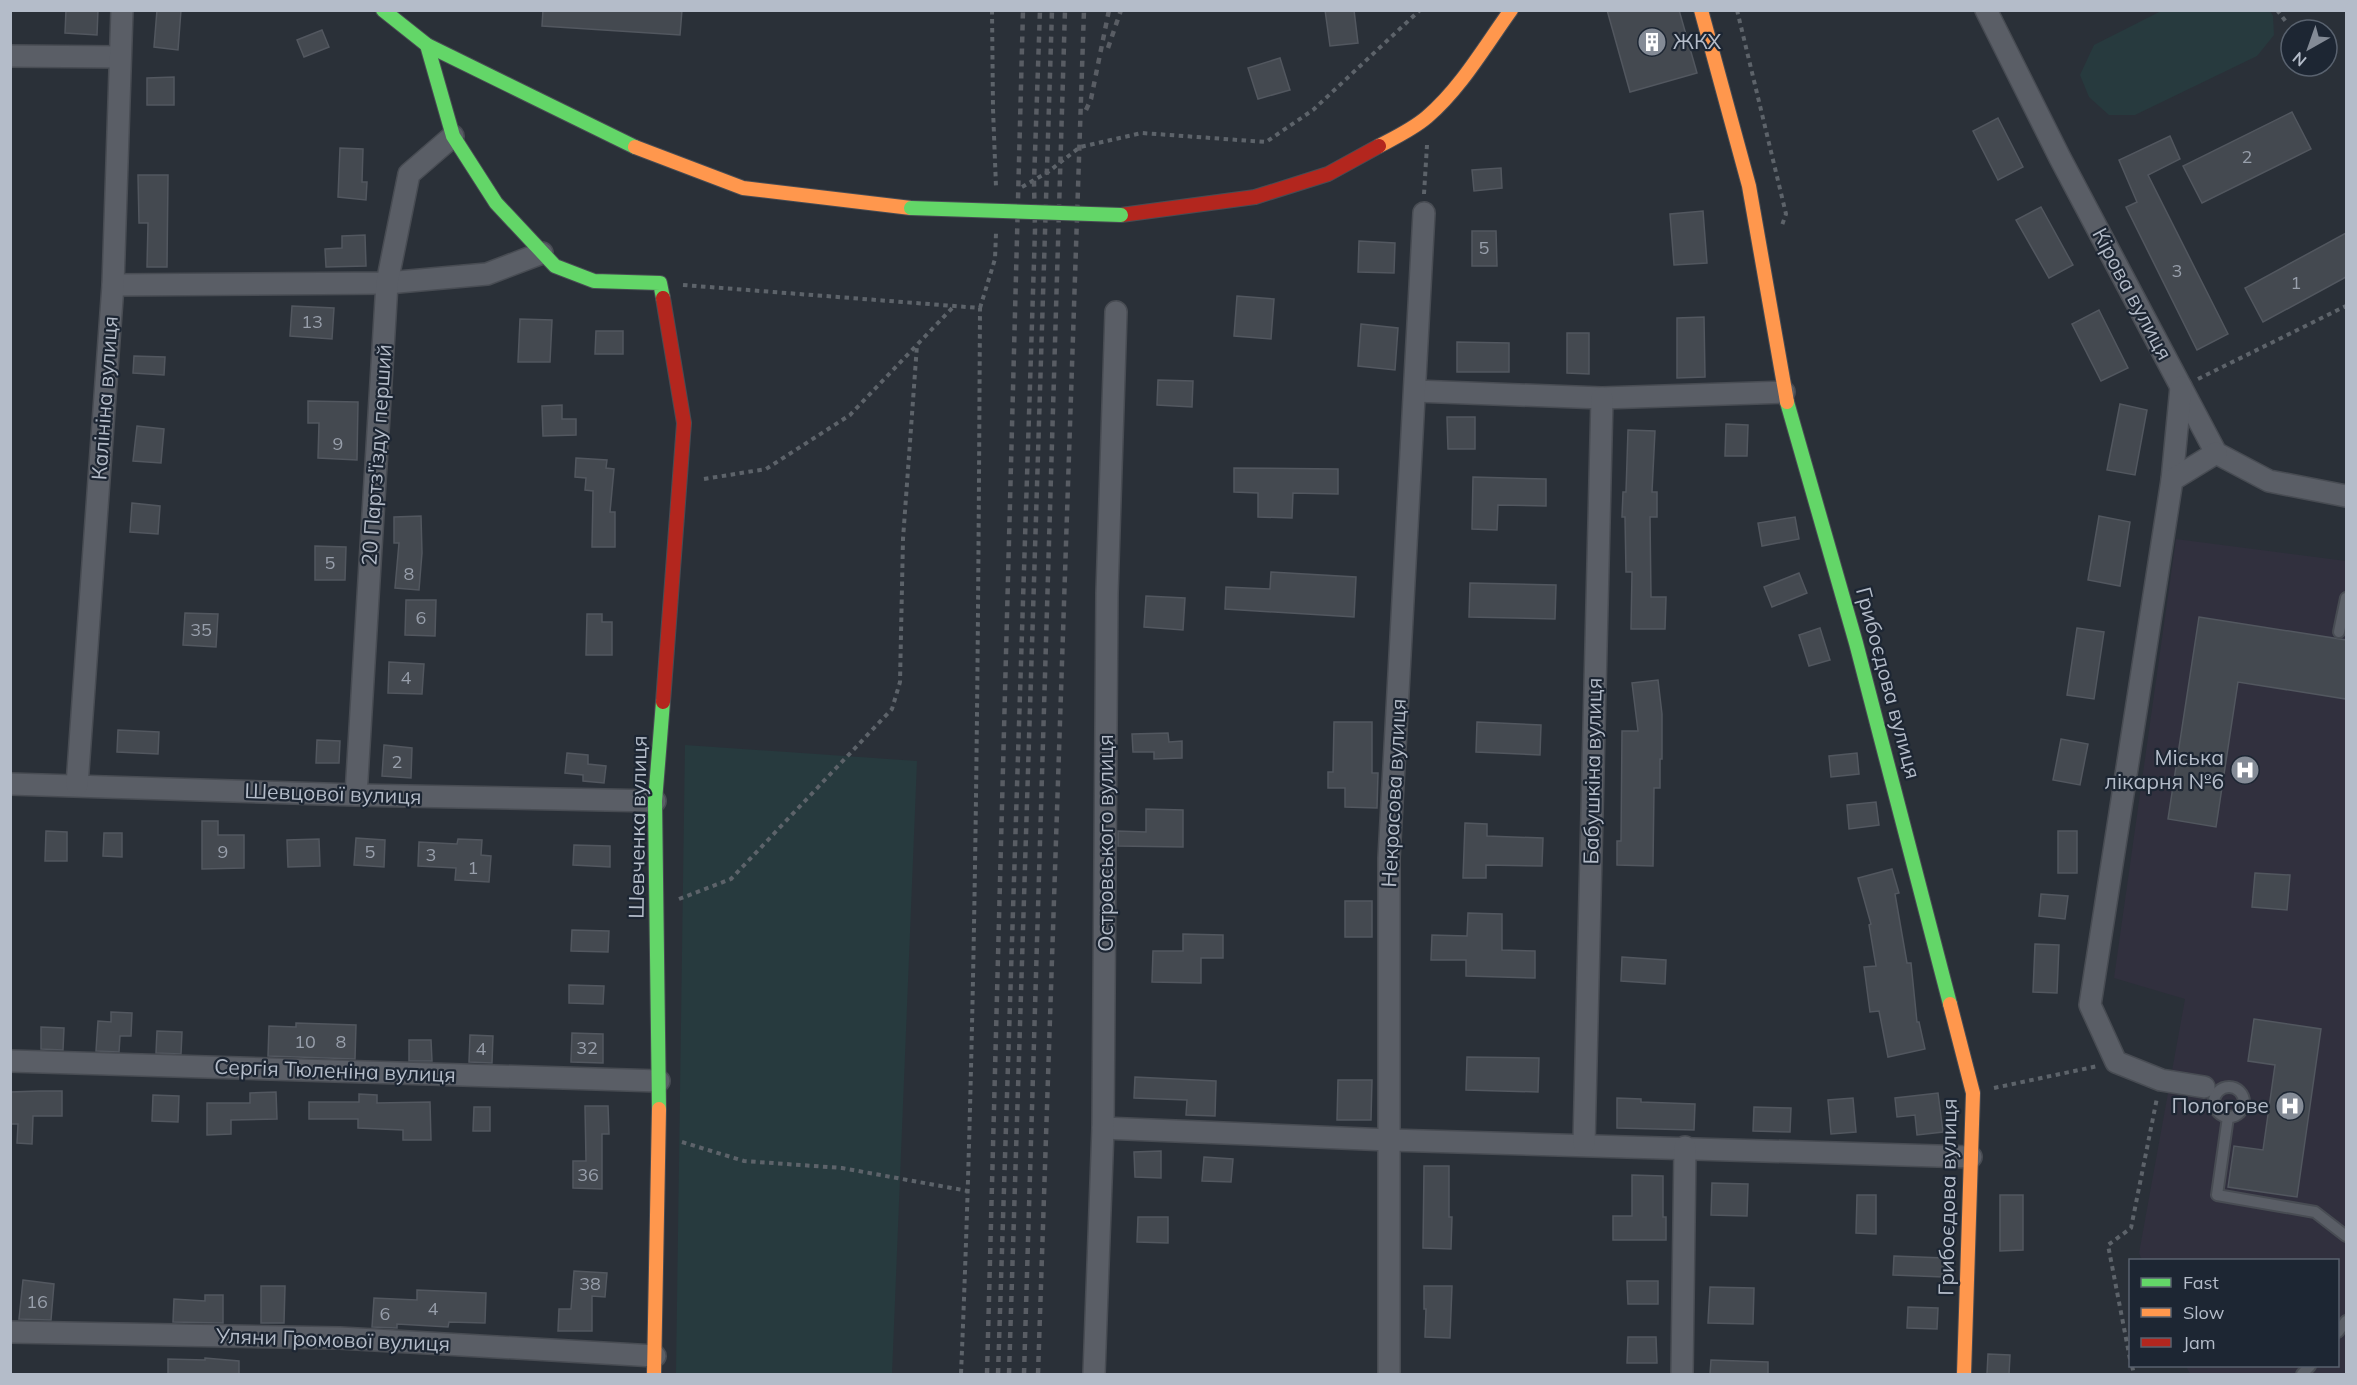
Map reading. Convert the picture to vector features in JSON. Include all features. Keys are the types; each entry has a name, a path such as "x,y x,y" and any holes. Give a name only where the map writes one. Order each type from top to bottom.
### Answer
{"street":[{"name":"Калініна вулиця","path":"77,785 113,285 122,10"},
{"path":"383,10 428,45 642,150 743,188 911,208 1121,215 1255,197 1328,174 1407,131 1428,116 1460,82 1511,10"},
{"name":"Грибоєдова вулиця","path":"1701,10 1749,186 1784,392 1856,643 1973,1093 1964,1374"},
{"name":"Кірова вулиця","path":"1986,10 2066,168 2216,453"},
{"path":"428,45 453,136 495,203 542,253 555,266 594,281 660,283"},
{"path":"10,56 120,57"},
{"name":"20 Партз'їзду перший","path":"356,795 387,283 409,174 453,136"},
{"name":"Некрасова вулиця","path":"1389,1374 1389,858 1424,213"},
{"path":"113,285 387,283 487,274 542,253"},
{"name":"Шевченка вулиця","path":"654,1365 659,1082 655,801 684,423 672,342 660,283"},
{"name":"Островського вулиця","path":"1094,1374 1103,1128 1107,593 1116,312"},
{"path":"2181,387 2172,480 2090,1005 2116,1062 2161,1080 2210,1090"},
{"path":"1415,391 1602,398 1784,392"},
{"name":"Бабушкіна вулиця","path":"1584,1144 1602,398"},
{"path":"2172,480 2216,453 2268,482 2346,496"},
{"name":"Шевцової вулиця","path":"10,784 356,795 655,801"},
{"name":"Сергія Тюленіна вулиця","path":"10,1061 659,1082"},
{"path":"1103,1128 1389,1140 1971,1157"},
{"path":"1682,1374 1685,1147"},
{"name":"Уляни Громової вулиця","path":"10,1332 340,1338 654,1365"}],"lane":[{"path":"2338,632 2346,598"},
{"path":"2232,1087 2243,1097 2244,1107 2241,1111 2228,1117 2216,1109 2210,1090 2232,1087"},
{"path":"2228,1117 2217,1195 2315,1212 2346,1236"}],"path":[{"path":"992,10 997,193"},
{"path":"1019,189 1048,172 1080,147 1142,133 1266,142 1312,110 1420,10"},
{"path":"1737,10 1786,214 1779,234"},
{"path":"1424,213 1428,116"},
{"path":"961,1374 968,1191 978,736 980,308 995,259 996,226"},
{"path":"660,283 980,308"},
{"path":"679,483 766,469 850,415 954,306"},
{"path":"2181,387 2346,306"},
{"path":"656,908 732,879 892,709 900,682 903,539 917,345"},
{"path":"1973,1093 2116,1062"},
{"path":"2129,1354 2108,1245 2131,1228 2161,1080"},
{"path":"658,1135 744,1161 842,1168 968,1191"}],"shaded area":[{"name":"Міська лікарня №6","path":"2176,539 2346,561 2346,1374 2190,1374 2186,1367 2339,1367 2339,1259 2142,1259 2139,1253 2185,999 2114,978"}],"green space":[{"path":"2163,10 2270,11 2273,16 2274,35 2257,56 2135,115 2109,115 2089,97 2080,75 2094,45"},
{"path":"685,745 917,761 892,1374 676,1374"}],"building":[{"path":"66,10 98,10 97,35 65,33"},
{"path":"157,10 181,10 178,50 154,47"},
{"path":"543,10 682,10 680,35 542,26"},
{"path":"1325,10 1354,10 1358,43 1330,46"},
{"name":"ЖКХ","path":"1607,10 1679,10 1697,73 1630,92"},
{"path":"322,30 329,47 304,57 297,40"},
{"path":"1280,58 1290,90 1258,99 1248,68"},
{"path":"174,77 174,105 147,105 147,78"},
{"path":"2292,112 2311,149 2202,203 2183,166"},
{"path":"1998,118 2023,167 1998,180 1973,131"},
{"path":"2170,136 2180,159 2148,175 2228,334 2197,350 2126,207 2137,202 2119,160"},
{"path":"340,148 363,149 362,182 367,182 366,200 338,197"},
{"path":"1501,168 1502,188 1474,191 1472,170"},
{"path":"138,175 168,175 167,267 147,267 148,223 139,223"},
{"path":"2041,207 2073,265 2049,278 2016,220"},
{"path":"1703,211 1707,263 1674,265 1670,214"},
{"path":"1472,231 1496,231 1497,266 1472,266"},
{"path":"2346,233 2346,277 2263,322 2245,288"},
{"path":"365,235 366,266 326,267 325,249 342,248 342,236"},
{"path":"1359,241 1395,243 1394,273 1358,272"},
{"path":"1237,296 1274,299 1271,339 1234,336"},
{"path":"292,306 334,308 332,339 290,336"},
{"path":"2099,310 2128,368 2101,381 2072,324"},
{"path":"1704,317 1705,377 1677,378 1677,318"},
{"path":"520,319 552,320 550,362 518,362"},
{"path":"1361,324 1398,328 1395,370 1358,366"},
{"path":"596,331 623,331 623,354 595,354"},
{"path":"1567,333 1589,333 1589,374 1567,373"},
{"path":"1457,342 1509,343 1509,372 1457,372"},
{"path":"134,356 165,357 164,375 133,373"},
{"path":"1158,380 1193,381 1192,407 1157,405"},
{"path":"308,401 358,402 357,460 318,458 319,423 308,423"},
{"path":"2120,404 2147,410 2135,475 2107,470"},
{"path":"562,405 562,419 576,419 576,435 543,436 542,406"},
{"path":"1447,417 1475,417 1475,449 1448,449"},
{"path":"1726,424 1748,425 1747,456 1725,456"},
{"path":"137,426 164,429 161,463 133,461"},
{"path":"1628,430 1655,431 1652,492 1657,492 1657,517 1650,517 1651,597 1666,597 1665,629 1631,629 1632,572 1626,572 1625,517 1622,517 1623,492 1626,492"},
{"path":"576,458 607,460 606,468 614,469 610,512 615,512 615,547 592,547 593,491 585,490 586,478 575,477"},
{"path":"1234,468 1338,469 1338,494 1293,493 1292,518 1258,517 1258,493 1234,492"},
{"path":"1473,477 1546,479 1546,506 1498,505 1497,530 1472,529"},
{"path":"132,503 160,506 158,534 130,532"},
{"path":"421,516 422,553 419,590 395,588 399,543 394,543 394,517"},
{"path":"2099,516 2130,522 2120,586 2088,580"},
{"path":"1795,517 1799,539 1762,546 1758,523"},
{"path":"315,546 346,547 345,580 315,580"},
{"path":"1271,572 1356,577 1354,617 1225,609 1226,587 1270,589"},
{"path":"1799,573 1807,593 1772,607 1764,587"},
{"path":"1470,583 1556,585 1555,619 1469,617"},
{"path":"1146,596 1185,598 1183,630 1144,627"},
{"path":"406,600 436,600 435,636 405,635"},
{"path":"185,613 218,614 216,647 183,645"},
{"path":"587,614 602,614 602,622 612,622 612,655 586,655"},
{"path":"2199,617 2346,640 2346,699 2238,682 2216,827 2168,819"},
{"path":"1820,628 1830,660 1809,666 1799,635"},
{"path":"2077,628 2104,632 2094,699 2067,695"},
{"path":"389,662 424,664 422,694 388,693"},
{"path":"1658,680 1662,714 1662,759 1660,759 1660,788 1654,788 1653,866 1617,865 1617,841 1621,841 1622,731 1638,731 1632,683"},
{"path":"1334,722 1372,722 1372,773 1378,773 1377,808 1345,807 1345,788 1328,788 1328,772 1333,772"},
{"path":"1477,722 1541,725 1540,755 1476,752"},
{"path":"118,730 159,732 158,754 117,752"},
{"path":"1168,733 1169,742 1182,741 1182,758 1154,759 1154,752 1133,752 1132,734"},
{"path":"2061,739 2088,744 2080,785 2053,780"},
{"path":"317,740 340,741 339,763 316,763"},
{"path":"384,745 412,748 411,778 382,776"},
{"path":"567,753 588,755 588,764 606,766 604,783 583,781 583,775 565,773"},
{"path":"1857,753 1859,774 1831,777 1829,756"},
{"path":"1876,802 1879,825 1849,829 1847,805"},
{"path":"1146,809 1183,810 1183,847 1118,846 1118,831 1146,832"},
{"path":"202,821 218,821 218,835 244,835 244,868 202,869"},
{"path":"1465,823 1487,824 1487,836 1543,838 1542,866 1486,865 1486,878 1463,878"},
{"path":"46,831 67,832 67,861 45,861"},
{"path":"2058,831 2077,831 2077,873 2058,873"},
{"path":"104,833 122,833 122,857 103,856"},
{"path":"356,838 385,840 384,867 354,865"},
{"path":"319,839 320,866 288,867 287,840"},
{"path":"458,839 482,840 481,855 491,856 489,882 455,880 456,868 418,866 419,842 457,844"},
{"path":"574,845 610,846 610,867 573,865"},
{"path":"1892,869 1899,893 1895,894 1907,963 1911,963 1917,1022 1919,1022 1925,1049 1888,1057 1879,1011 1870,1012 1864,967 1876,966 1869,925 1871,924 1858,878"},
{"path":"2255,873 2290,875 2287,910 2252,907"},
{"path":"2041,894 2068,896 2065,919 2039,916"},
{"path":"1345,901 1372,901 1372,937 1345,937"},
{"path":"1468,913 1502,914 1502,950 1535,951 1535,978 1466,976 1466,960 1431,960 1432,935 1467,936"},
{"path":"572,930 609,931 608,952 571,951"},
{"path":"1183,934 1223,935 1223,958 1201,958 1201,983 1152,982 1153,951 1183,951"},
{"path":"2035,944 2059,945 2057,993 2033,992"},
{"path":"1622,957 1666,960 1665,984 1621,981"},
{"path":"569,985 604,986 603,1004 569,1003"},
{"path":"111,1012 132,1013 131,1036 120,1036 119,1052 96,1051 98,1021 111,1022"},
{"name":"Пологове","path":"2254,1019 2321,1029 2297,1197 2228,1187 2234,1146 2263,1150 2275,1065 2248,1061"},
{"path":"296,1023 356,1025 355,1059 268,1056 269,1026 296,1027"},
{"path":"41,1027 64,1028 63,1050 41,1049"},
{"path":"157,1031 182,1032 181,1054 156,1053"},
{"path":"572,1033 603,1034 603,1063 571,1062"},
{"path":"470,1035 493,1036 492,1063 469,1062"},
{"path":"409,1040 431,1040 432,1061 409,1061"},
{"path":"1467,1057 1539,1058 1538,1092 1466,1090"},
{"path":"1135,1077 1216,1081 1215,1116 1186,1115 1187,1100 1134,1098"},
{"path":"1338,1080 1372,1080 1371,1120 1337,1120"},
{"path":"62,1091 62,1116 33,1116 32,1144 17,1143 18,1124 10,1124 10,1092"},
{"path":"276,1092 277,1119 231,1120 231,1134 207,1135 207,1103 250,1103 250,1093"},
{"path":"1938,1093 1943,1132 1917,1135 1915,1115 1897,1117 1895,1098"},
{"path":"359,1094 377,1095 377,1103 430,1102 431,1140 403,1140 403,1130 358,1128 358,1119 309,1119 309,1102 359,1102"},
{"path":"153,1095 179,1096 178,1122 152,1121"},
{"path":"1617,1098 1641,1099 1641,1102 1695,1104 1694,1130 1617,1128"},
{"path":"1853,1098 1856,1132 1831,1134 1828,1100"},
{"path":"585,1106 608,1106 609,1134 602,1134 602,1189 573,1188 573,1161 586,1161"},
{"path":"474,1107 490,1107 490,1131 473,1131"},
{"path":"1754,1107 1791,1108 1790,1132 1753,1131"},
{"path":"1161,1151 1161,1178 1135,1177 1134,1152"},
{"path":"1204,1157 1233,1159 1231,1182 1202,1181"},
{"path":"1424,1166 1449,1166 1451,1249 1423,1248"},
{"path":"1632,1175 1663,1176 1663,1217 1666,1217 1666,1240 1613,1240 1613,1216 1632,1216"},
{"path":"1712,1183 1748,1184 1747,1216 1711,1215"},
{"path":"1857,1195 1876,1195 1876,1234 1856,1233"},
{"path":"2000,1195 2023,1195 2023,1250 2000,1251"},
{"path":"1138,1217 1168,1217 1168,1243 1137,1242"},
{"path":"1894,1256 1944,1258 1943,1277 1893,1275"},
{"path":"574,1271 607,1273 605,1297 592,1296 592,1331 558,1331 559,1309 571,1309"},
{"path":"23,1280 54,1284 51,1320 19,1319"},
{"path":"1627,1281 1658,1281 1658,1304 1628,1304"},
{"path":"261,1286 285,1286 284,1323 261,1323"},
{"path":"1424,1286 1452,1286 1450,1338 1425,1337"},
{"path":"1710,1287 1754,1288 1753,1324 1708,1323"},
{"path":"417,1290 486,1293 485,1323 449,1322 448,1327 397,1324 397,1328 372,1327 374,1298 417,1300"},
{"path":"205,1295 223,1295 223,1323 173,1322 174,1299 205,1301"},
{"path":"1908,1307 1938,1308 1937,1329 1907,1328"},
{"path":"1628,1337 1656,1337 1657,1363 1627,1363"},
{"path":"1988,1354 2010,1355 2009,1374 1987,1374"},
{"path":"205,1358 239,1361 239,1374 168,1374 168,1359 205,1360"},
{"path":"1711,1360 1768,1362 1768,1374 1710,1374"}],"railway":[{"path":"987,1374 1023,10"},
{"path":"998,1374 1040,10"},
{"path":"1009,1374 1052,10"},
{"path":"1024,1374 1065,10"},
{"path":"1038,1374 1084,10"},
{"path":"1086,110 1091,99 1109,10"},
{"path":"1108,48 1121,10"}],"traffic: fast":[{"path":"383,10 427,45 635,147"},
{"path":"427,45 453,136 496,203 555,266 594,281 660,283 663,298"},
{"path":"911,208 1121,215"},
{"path":"1787,402 1856,643 1950,1004"},
{"path":"659,1109 655,801 663,702"}],"traffic: slow":[{"path":"1379,146 1404,133 1439,106 1472,66 1511,10"},
{"path":"1701,10 1749,186 1787,402"},
{"path":"635,147 743,188 911,208"},
{"path":"1950,1004 1973,1093 1964,1374"},
{"path":"654,1374 659,1109"}],"traffic: jam":[{"path":"1121,215 1255,197 1328,174 1379,146"},
{"path":"663,298 684,423 663,702"}],"place":[{"name":"ЖКХ","path":"1652,42"},
{"name":"Міська лікарня №6","path":"2245,770"},
{"name":"Пологове","path":"2290,1106"}]}
